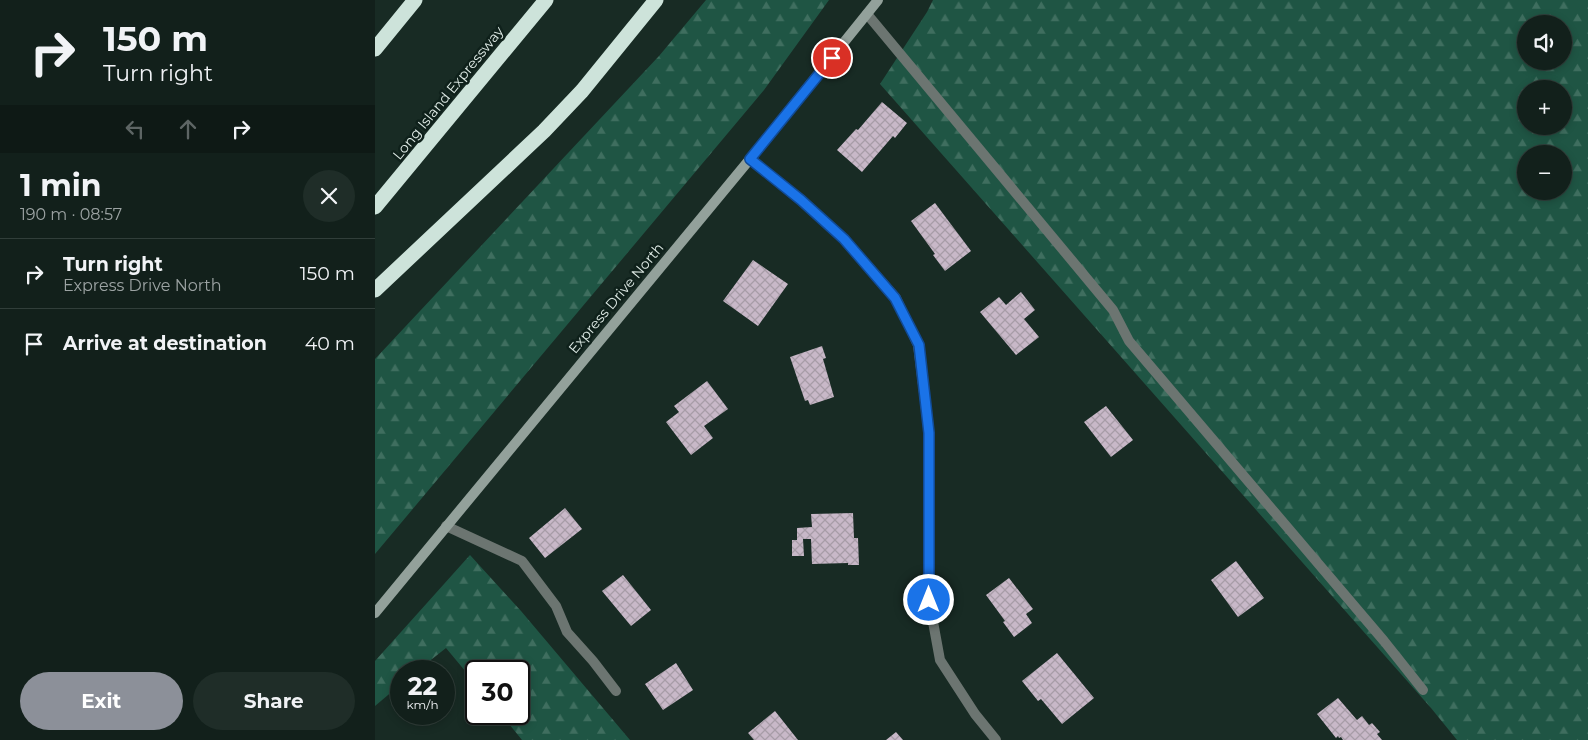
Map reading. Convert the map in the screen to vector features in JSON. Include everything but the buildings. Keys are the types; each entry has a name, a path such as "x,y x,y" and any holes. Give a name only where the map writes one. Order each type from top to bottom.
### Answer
{"highway":[{"path":"375,49 415,0"},
{"name":"Long Island Expressway","path":"375,207 546,0"},
{"path":"375,290 544,132 657,0"}],"main road":[{"name":"Express Drive North","path":"375,613 750,159 878,0"}],"street":[{"path":"867,14 1113,310 1129,342 1384,641 1423,690"},
{"path":"750,159 801,200 844,239 895,298 919,345 929,433 929,600 940,660 975,714 996,740"},
{"path":"446,526 521,561 556,606 567,632 616,691"}],"green space":[{"path":"706,0 829,0 764,90 375,554 375,359 659,56"},
{"path":"933,0 1588,0 1588,740 1457,740 1431,708 880,84"},
{"path":"470,555 521,611 630,740 522,740 510,725 530,725 530,660 465,660 465,671 446,648 431,660 390,660 390,693 375,706 375,661"}],"route":[{"path":"832,58 750,159 801,200 844,239 895,298 919,345 929,433 929,600"}]}
